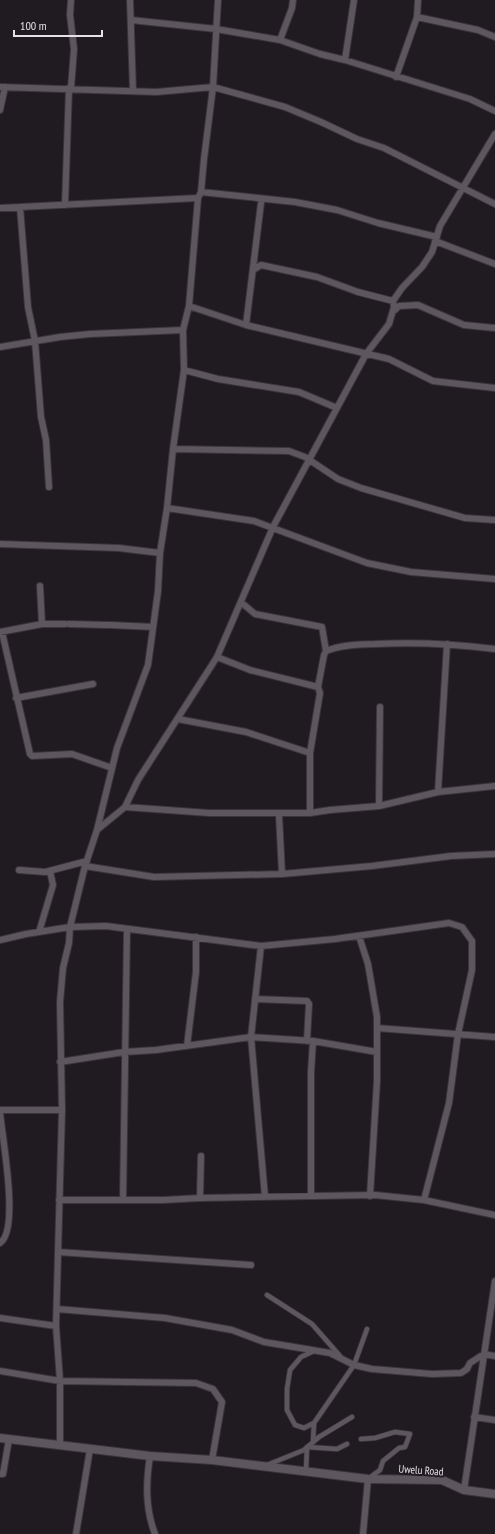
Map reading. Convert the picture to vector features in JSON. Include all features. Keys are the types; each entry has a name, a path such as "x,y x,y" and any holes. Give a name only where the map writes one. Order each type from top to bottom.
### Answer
{"street":[{"path":"66,205 70,88 74,49 70,15 70,0"},
{"path":"130,0 133,91"},
{"path":"60,1446 60,1381 56,1310 62,1110 60,1002 70,928 86,863 97,830 117,748 148,665 158,590 160,553 184,370 183,330 189,306 204,159 214,87 218,0"},
{"path":"280,40 292,8 293,0"},
{"path":"344,60 354,0"},
{"path":"396,77 417,17 418,0"},
{"path":"417,17 478,30 495,37"},
{"path":"131,20 216,29 280,40 320,54 470,99 495,111"},
{"path":"0,110 2,87 70,88 156,92 214,87 285,107 322,122 357,139 384,148 495,204"},
{"path":"97,830 124,807 138,780 217,657 242,603 273,527 366,354 389,324 393,304 402,288 422,267 432,252 440,226 495,134"},
{"path":"0,208 66,205 200,195 302,203 337,210 436,239 495,264"},
{"path":"246,325 261,203"},
{"path":"20,207 28,307 35,341 41,417 46,440 49,487"},
{"path":"253,270 261,265 317,277 393,304"},
{"path":"393,304 395,310 399,306 418,305 460,324 495,328"},
{"path":"189,306 246,325 389,359 433,381 495,388"},
{"path":"0,348 35,341 90,334 183,330"},
{"path":"184,370 218,379 299,392 337,408"},
{"path":"173,449 289,451 309,460 328,473 361,488 465,518 495,520"},
{"path":"167,508 254,521 367,563 411,572 495,579"},
{"path":"0,544 119,548 160,553"},
{"path":"40,586 42,624"},
{"path":"242,603 254,614 322,628 326,651 318,686 320,693 310,753 310,813"},
{"path":"112,768 72,754 32,756 30,754 1,632 42,624 153,627"},
{"path":"326,651 361,644 410,642 447,644 495,650"},
{"path":"438,792 447,644"},
{"path":"217,657 250,670 318,686"},
{"path":"16,698 93,684"},
{"path":"379,806 380,706"},
{"path":"178,719 246,732 310,753"},
{"path":"124,807 209,813 279,815 379,806 438,792 495,786"},
{"path":"279,815 282,874"},
{"path":"19,870 45,872 86,863 154,877 282,874 372,866 451,856 495,854"},
{"path":"39,932 53,884 50,871"},
{"path":"0,940 39,932 70,928 106,926 196,936 261,946 359,936 449,924 462,926 472,941 472,970 458,1034 449,1103 424,1200"},
{"path":"123,1200 127,929"},
{"path":"187,1046 196,972 196,936"},
{"path":"359,936 368,964 377,1017 377,1052 370,1196"},
{"path":"261,946 251,1037 265,1197"},
{"path":"255,999 307,1001 309,1004 311,1072 311,1196"},
{"path":"377,1028 495,1037"},
{"path":"60,1062 124,1052 156,1050 251,1037 310,1041 377,1052"},
{"path":"0,1243 7,1236 9,1226 10,1188 0,1111 62,1110"},
{"path":"200,1198 201,1156"},
{"path":"59,1200 163,1200 200,1198 370,1196 424,1200 495,1215"},
{"path":"58,1252 251,1265"},
{"path":"464,1490 495,1281"},
{"path":"267,1295 312,1324 340,1356 354,1365 372,1369 432,1374 461,1373 467,1369 470,1363 484,1354 495,1356"},
{"path":"56,1310 165,1318 232,1330 264,1342 340,1356"},
{"path":"0,1318 56,1326"},
{"path":"314,1350 301,1357 290,1370 287,1389 287,1410 295,1425 304,1428 314,1423 354,1365 367,1329"},
{"path":"0,1371 60,1381 196,1383 213,1389 222,1402 212,1460"},
{"path":"266,1466 307,1447 352,1417"},
{"path":"474,1417 495,1420"},
{"path":"313,1442 314,1423"},
{"path":"361,1439 375,1438 394,1432 410,1434 405,1447 399,1448 383,1461 380,1470 368,1479 363,1534"},
{"name":"Uwelu Road","path":"0,1438 150,1456 212,1460 266,1466 368,1479 442,1480 464,1490 495,1494"},
{"path":"0,1474 3,1474 9,1439"},
{"path":"307,1447 337,1449 347,1444"},
{"path":"306,1471 307,1447"},
{"path":"76,1534 90,1449"},
{"path":"150,1456 146,1483 150,1520 155,1534"}]}
